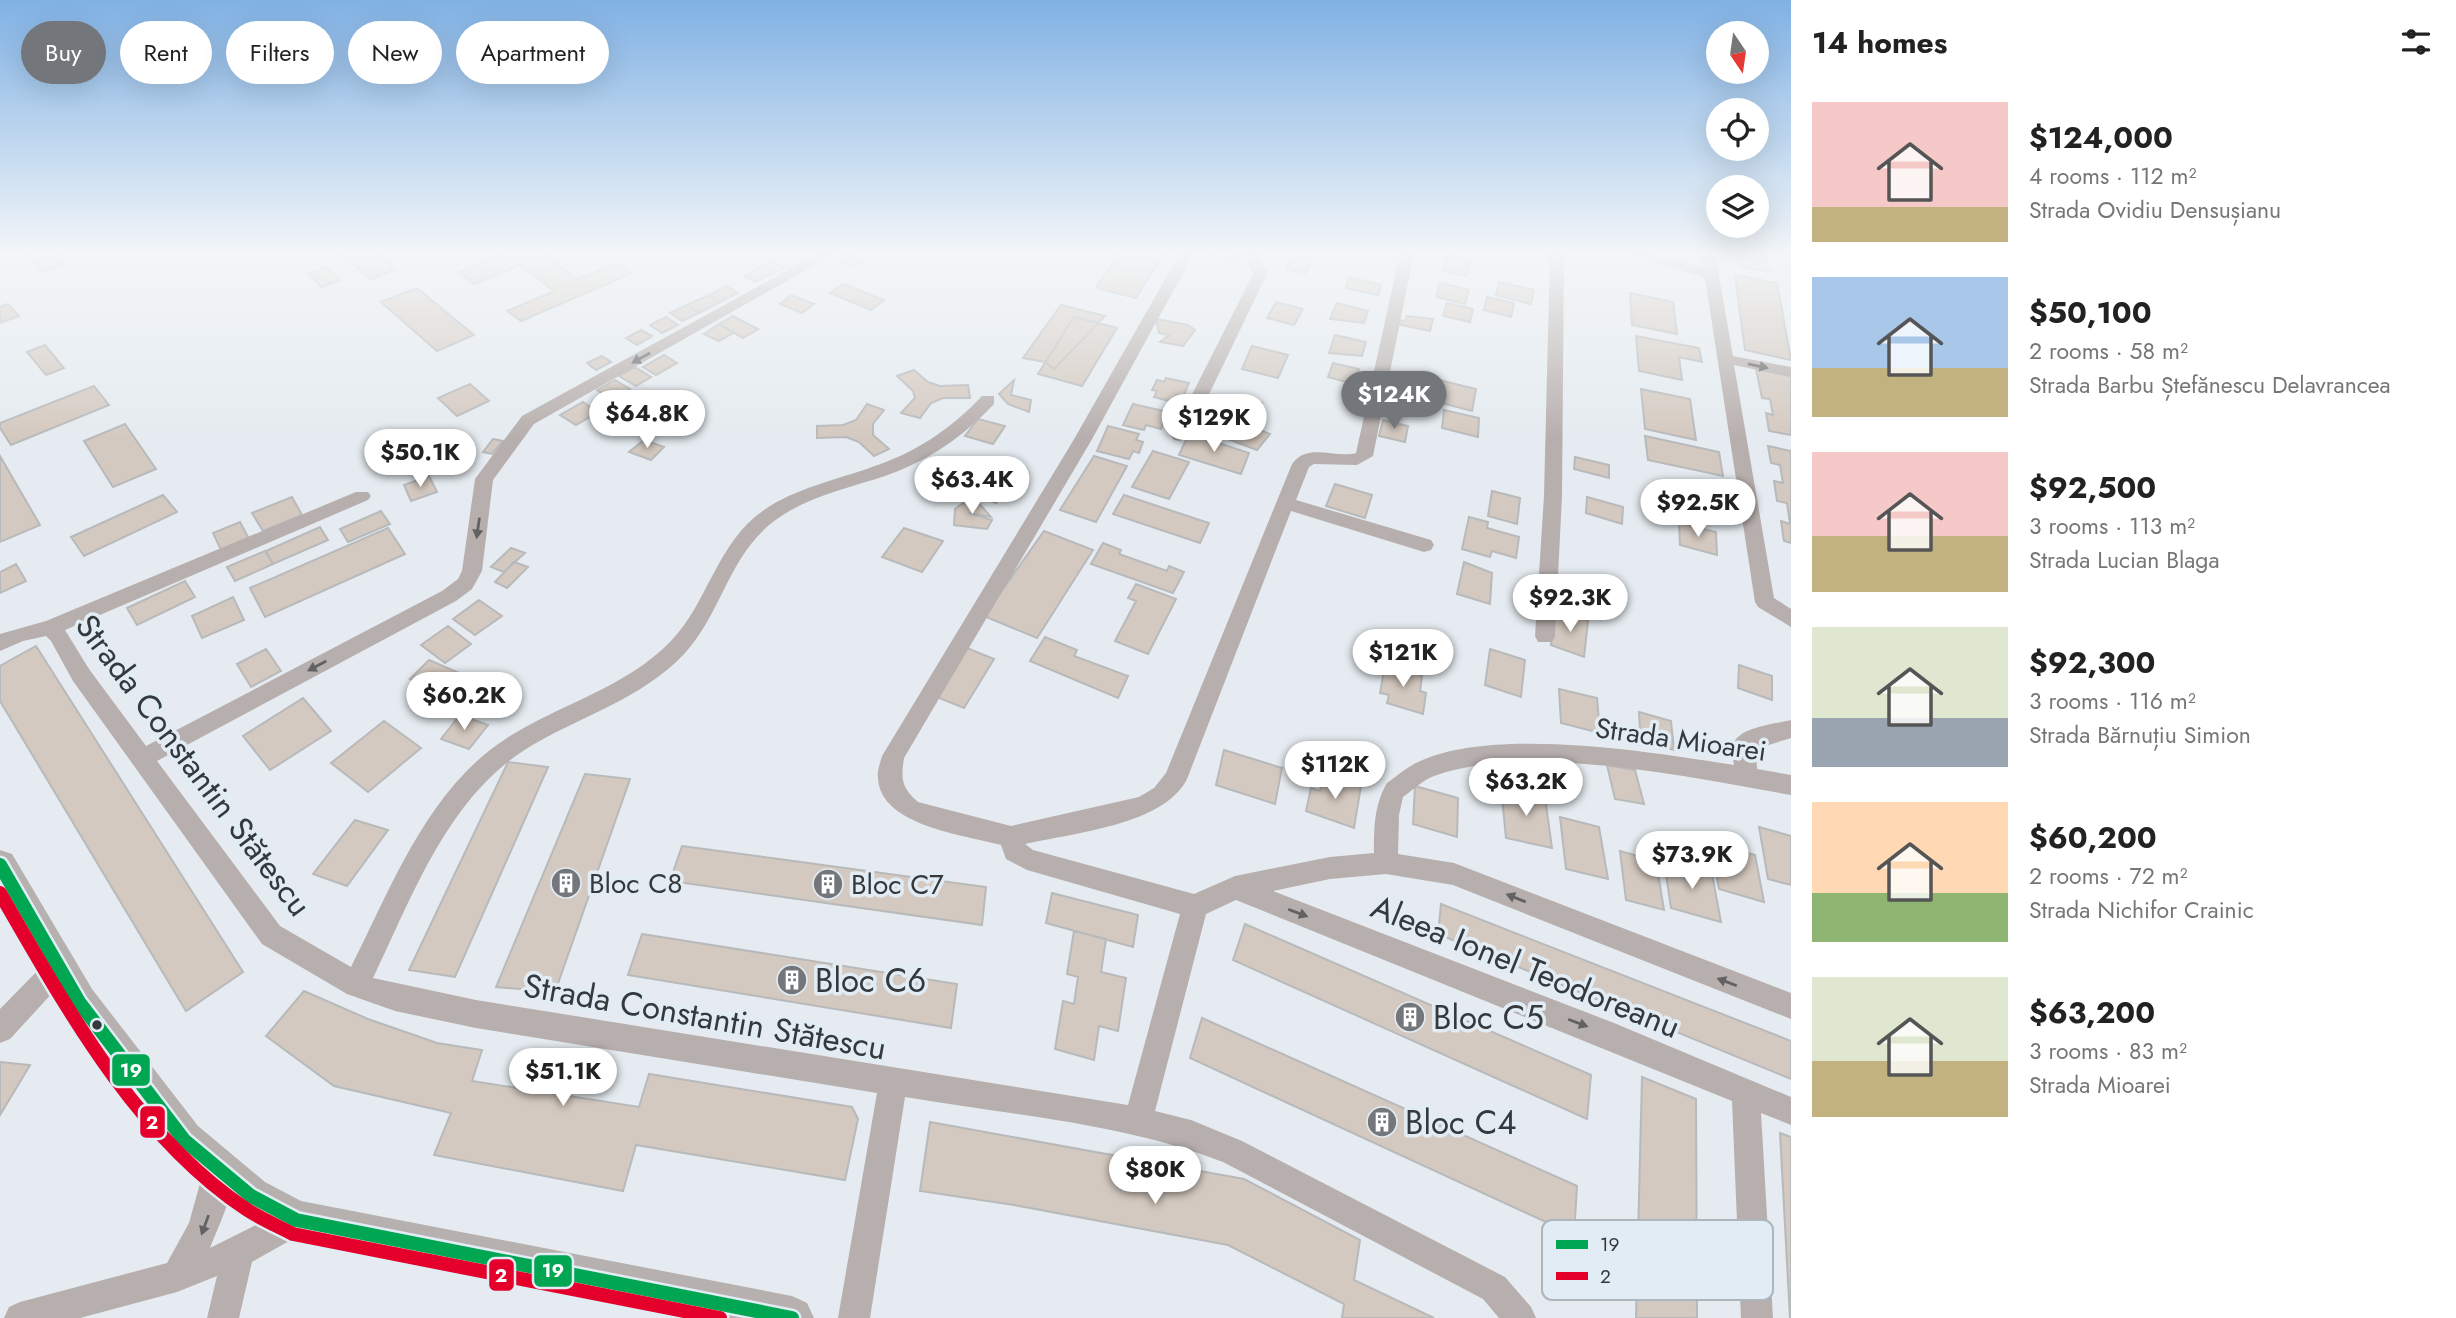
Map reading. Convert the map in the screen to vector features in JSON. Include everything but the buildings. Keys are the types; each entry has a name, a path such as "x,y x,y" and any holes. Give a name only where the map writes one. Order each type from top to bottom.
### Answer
{"main road":[{"path":"0,865 79,1002 184,1139 251,1196 296,1220 792,1318"}],"street":[{"path":"141,759 449,596 465,584 472,571 484,479 528,421 719,315"},
{"path":"1153,315 1082,441 893,757 889,779 897,798 911,810 1011,837 1144,806 1162,795 1175,779 1301,464 1307,458 1315,456 1357,460 1364,456 1394,315"},
{"path":"1180,436 1240,315"},
{"path":"1545,636 1553,496 1556,315"},
{"path":"1718,315 1765,602 1791,619"},
{"path":"1726,359 1791,372"},
{"path":"356,985 442,822 466,786 493,759 605,699 645,674 678,647 696,622 724,562 744,535 772,513 822,490 895,466 936,446 969,421 988,400"},
{"path":"49,628 362,496"},
{"path":"1284,503 1424,545"},
{"name":"Strada Constantin Stătescu","path":"0,643 19,634 49,628 58,635 81,675 271,934 356,985 395,999 449,1009 1138,1121 1191,1135 1231,1151 1494,1288 1520,1318"},
{"path":"1746,778 1744,745 1791,729"},
{"name":"Strada Mioarei","path":"1387,863 1385,833 1393,792 1411,774 1456,761 1505,753 1563,753 1791,785"},
{"path":"1011,837 1015,851 1027,859 1195,906 1235,888 1330,868 1387,863 1454,874 1791,1006"},
{"name":"Aleea Ionel Teodoreanu","path":"1235,888 1791,1111"},
{"path":"1138,1121 1195,906"},
{"path":"0,1029 58,968"},
{"path":"854,1318 893,1083"},
{"path":"1746,1092 1752,1220"},
{"path":"177,1276 199,1242 213,1203 218,1169"},
{"path":"20,1318 177,1276 239,1252 296,1220"},
{"path":"223,1318 239,1252"},
{"path":"1756,1300 1757,1318"}],"transit line":[{"name":"19","path":"0,865 79,1002 184,1140 251,1196 296,1220 792,1318"},
{"name":"2","path":"0,893 88,1038 124,1087 162,1134 203,1175 247,1209 293,1234 720,1318"}],"place":[{"name":"Bloc C8","path":"566,883"},
{"name":"Bloc C7","path":"828,884"},
{"name":"Bloc C6","path":"792,980"},
{"name":"Bloc C5","path":"1410,1017"},
{"name":"Bloc C4","path":"1382,1122"}]}
